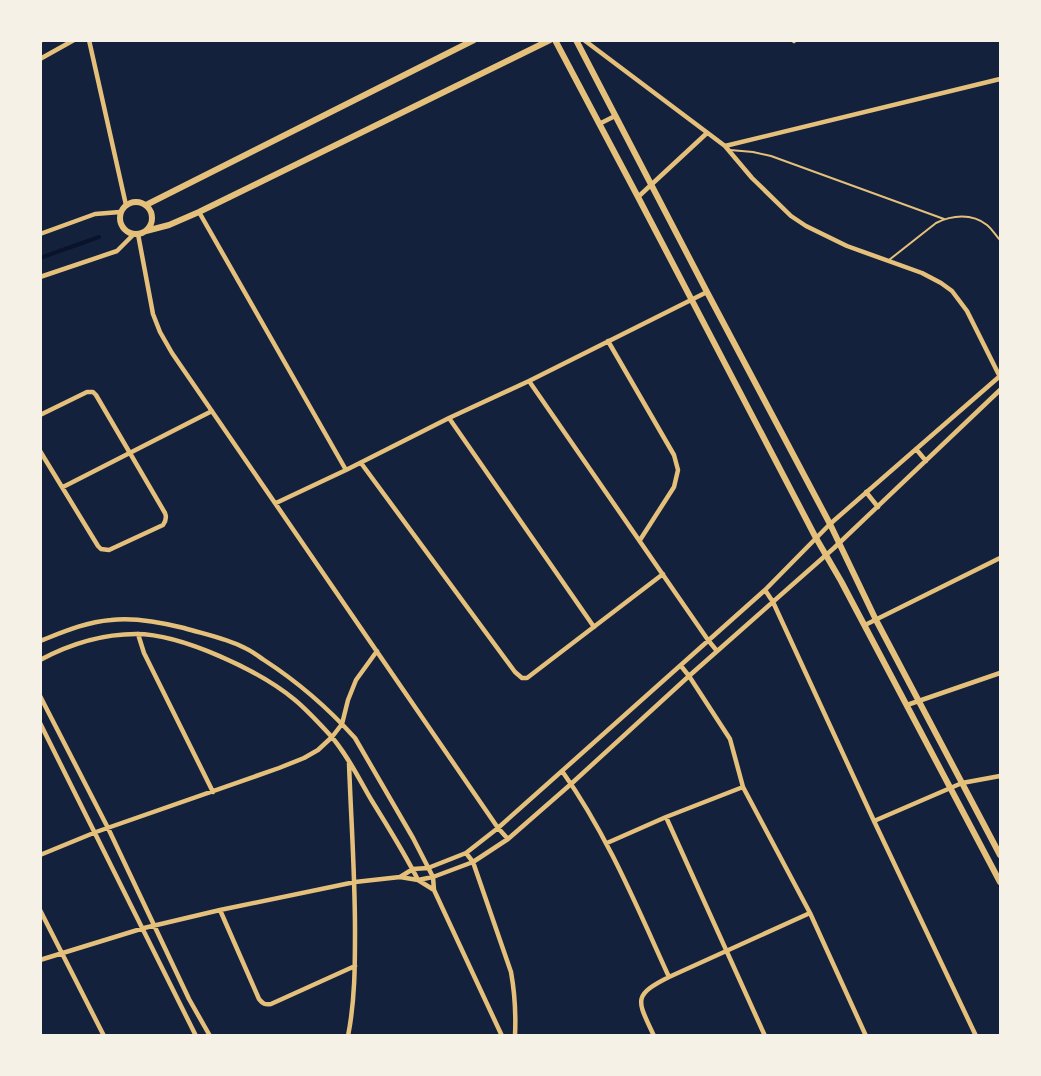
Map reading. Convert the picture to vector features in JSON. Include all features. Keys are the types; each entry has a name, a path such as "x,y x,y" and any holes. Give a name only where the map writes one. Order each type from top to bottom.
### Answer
{"street":[{"path":"40,59 74,40"},
{"path":"89,40 126,205"},
{"path":"146,205 474,40"},
{"path":"40,277 117,251 136,234 169,225 199,212 550,40"},
{"path":"555,40 816,538 865,625 1000,882"},
{"path":"576,40 706,292 840,543 876,620 1000,855"},
{"path":"400,877 413,869 428,868 466,853 498,828 765,591 830,524 1000,376 967,311 952,291 922,273 847,246 791,216 752,178 726,148 584,40"},
{"path":"726,148 1000,79"},
{"path":"599,124 615,116"},
{"path":"638,197 707,133"},
{"path":"136,234 125,231 122,227 120,212 126,205 136,201 150,208 152,219 146,231"},
{"path":"40,234 95,214 120,212"},
{"path":"199,212 346,470"},
{"path":"136,234 153,314 172,353 498,828 508,839"},
{"path":"276,503 529,381 706,292"},
{"path":"608,341 674,455 678,470 674,487 639,540"},
{"path":"529,381 717,651"},
{"path":"40,960 144,928 220,910 355,882 400,877 418,879 434,877 473,862 508,839 571,784 689,675 840,543 1000,390"},
{"path":"40,415 87,392 93,392 166,518 163,525 105,550 98,546 40,451"},
{"path":"63,487 212,411"},
{"path":"449,418 594,627"},
{"path":"916,449 926,460"},
{"path":"361,463 515,672 522,678 526,678 663,574"},
{"path":"866,492 878,507"},
{"path":"865,625 1000,558"},
{"path":"765,591 773,602 976,1035"},
{"path":"40,641 86,624 111,620 159,622 211,635 245,648 311,693 355,738 413,838 434,877 434,890 502,1035"},
{"path":"40,660 79,643 108,636 138,634 175,640 256,674 296,701 332,737 418,879 434,890"},
{"path":"138,634 144,653 213,792"},
{"path":"40,855 96,832 303,758 324,745 342,724 356,680 377,651"},
{"path":"681,666 730,739 743,787 810,913 867,1035"},
{"path":"907,705 1000,673"},
{"path":"40,696 108,828 189,999 210,1035"},
{"path":"40,723 196,1035"},
{"path":"348,760 355,882 354,993 348,1035"},
{"path":"562,771 606,843 669,977"},
{"path":"874,821 962,783 1000,776"},
{"path":"606,843 743,787"},
{"path":"666,817 765,1035"},
{"path":"466,853 473,862 511,972 515,990 515,1035"},
{"path":"40,910 104,1035"},
{"path":"220,910 259,999 266,1005 355,966"},
{"path":"654,1035 641,1006 641,997 654,984 810,913"}],"lane":[{"path":"726,148 771,156 944,219"},
{"path":"887,261 925,230 944,219 962,216 974,219 987,225 1000,240"}],"waterway":[{"path":"40,258 99,237"}]}
